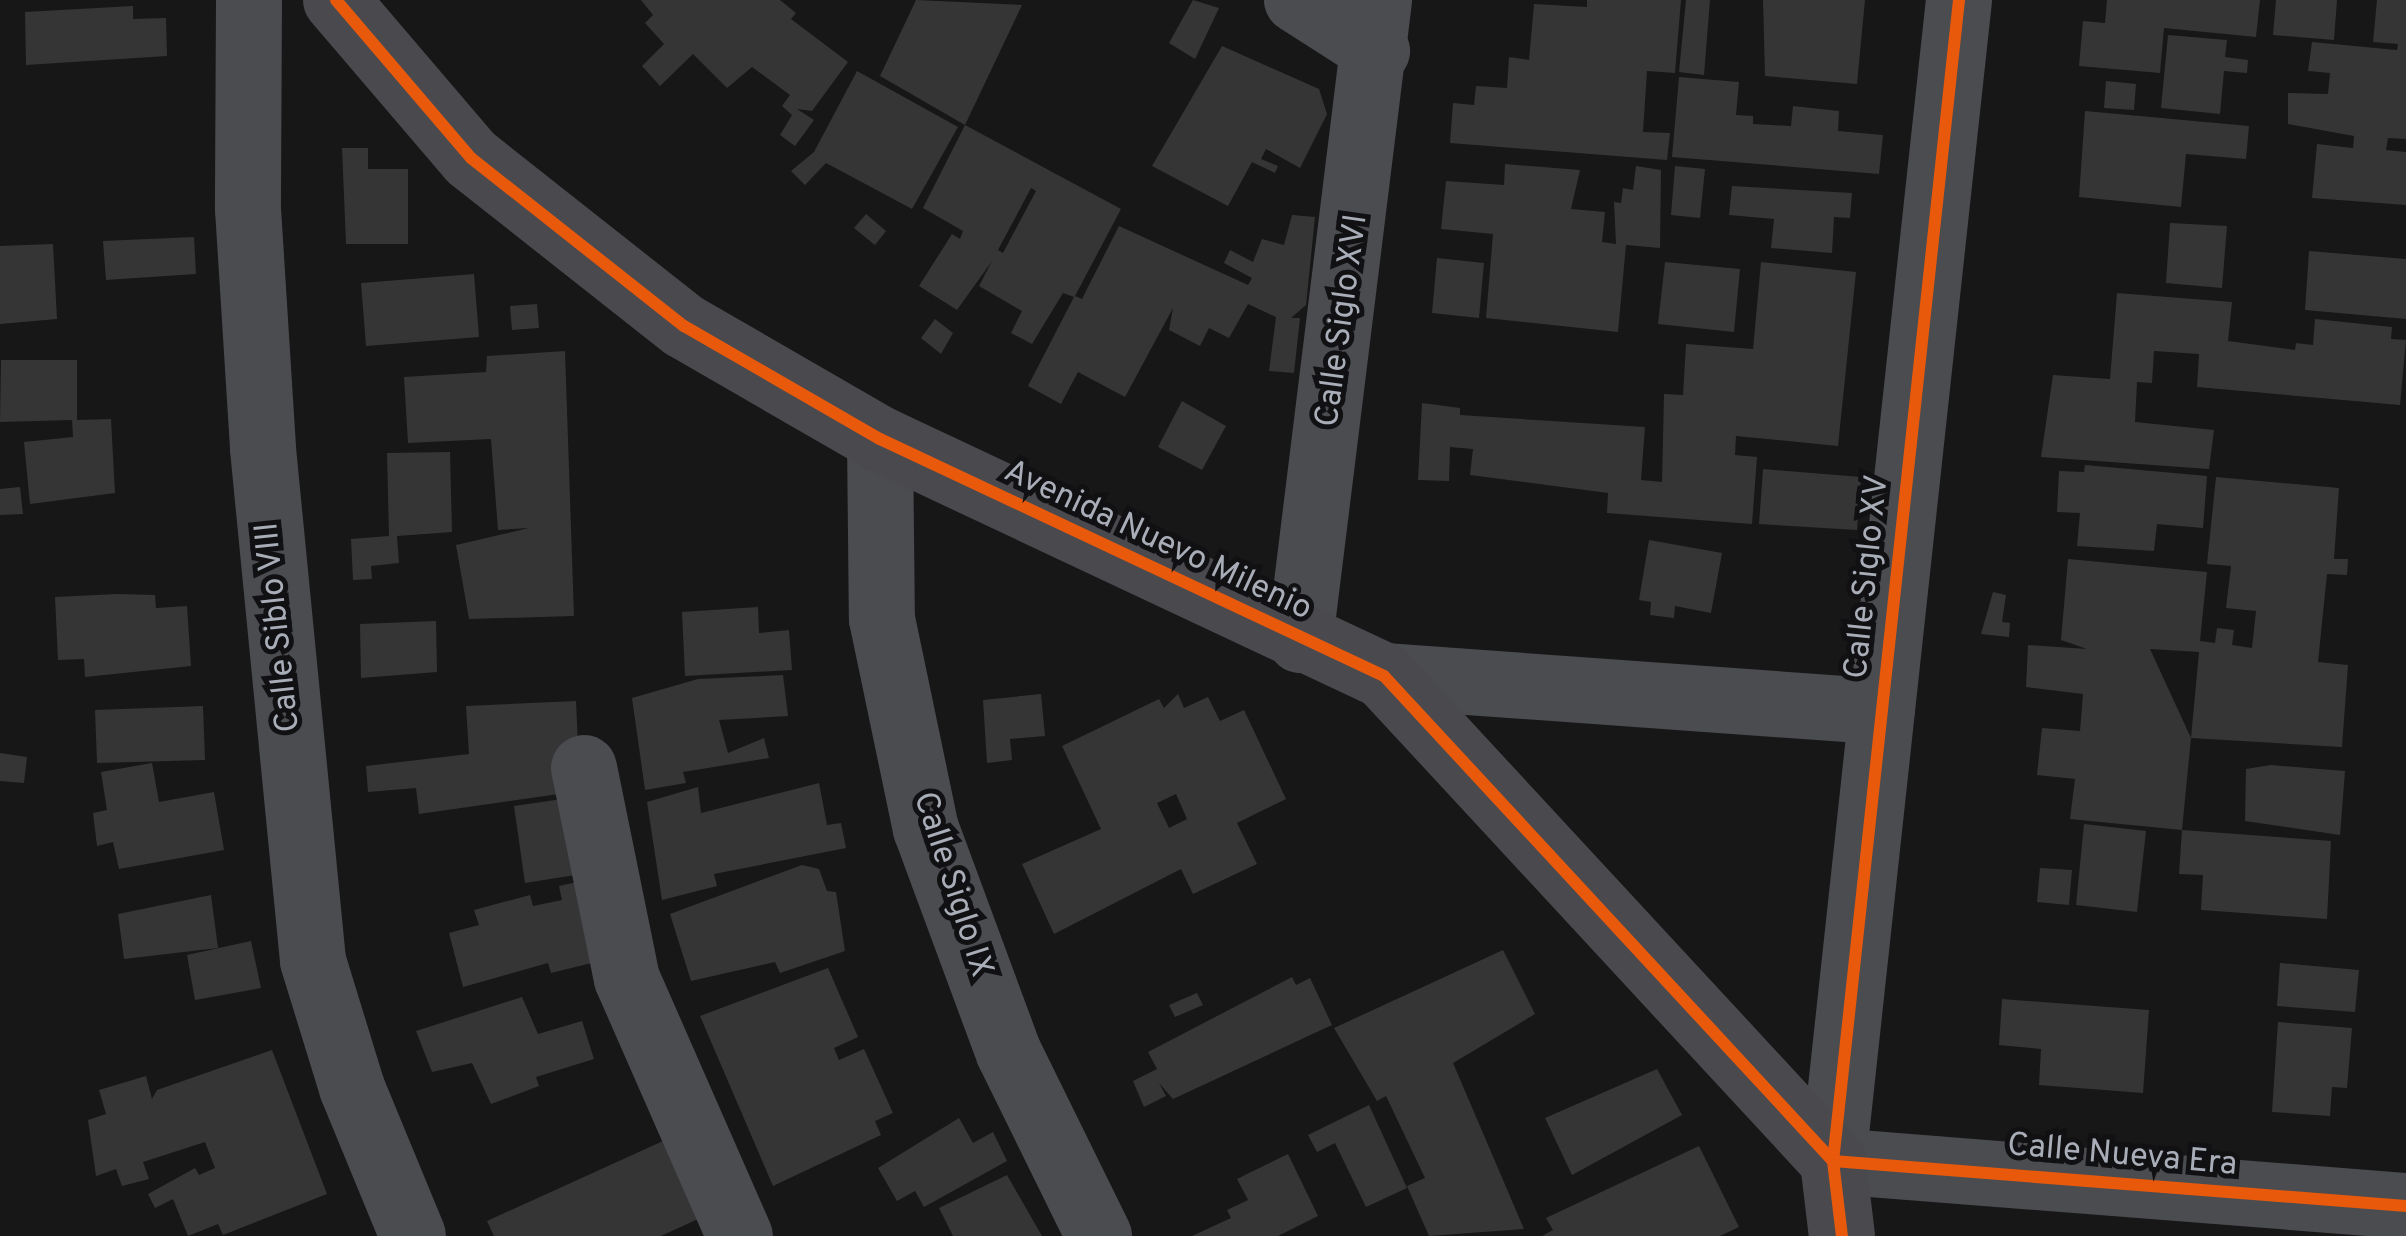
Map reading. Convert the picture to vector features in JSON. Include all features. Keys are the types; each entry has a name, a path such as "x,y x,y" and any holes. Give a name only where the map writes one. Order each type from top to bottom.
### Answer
{"street":[{"name":"Calle Siblo VIII","path":"249,0 248,209 263,449 313,961 352,1088 413,1236"},
{"name":"Avenida Nuevo Milenio","path":"336,0 471,158 684,326 880,440 1384,676 1833,1161"},
{"path":"1297,0 1378,26"},
{"name":"Calle Siglo XV","path":"1833,1161 1959,0"},
{"name":"Calle Siglo XVI","path":"1300,640 1378,26"},
{"name":"Calle Siglo IX","path":"880,440 882,620 926,829 1009,1053 1099,1236"},
{"path":"1384,676 1882,712"},
{"path":"584,768 627,980 740,1236"},
{"path":"1833,1161 1842,1236"},
{"name":"Calle Nueva Era","path":"1833,1161 2406,1206"}],"building":[{"path":"641,0 780,0 796,13 791,19 848,62 812,111 797,109 814,120 795,146 780,135 792,115 782,106 790,95 752,67 727,88 693,54 660,86 642,66 664,44 645,23 653,15"},
{"path":"916,0 1022,5 965,125 880,76"},
{"path":"1193,0 1219,8 1195,59 1169,43"},
{"path":"1587,0 1681,0 1675,73 1647,71 1643,132 1670,133 1667,160 1450,143 1453,103 1474,105 1476,86 1507,88 1509,57 1529,60 1534,4 1587,7"},
{"path":"1686,0 1710,0 1704,75 1679,72"},
{"path":"1763,0 1865,0 1857,84 1765,76"},
{"path":"2107,0 2260,0 2256,37 2164,28 2160,73 2079,66 2083,21 2105,23"},
{"path":"2276,0 2337,0 2334,40 2273,35"},
{"path":"2377,0 2406,0 2406,139 2388,138 2386,150 2406,152 2406,205 2312,198 2317,144 2353,148 2354,136 2288,124 2288,93 2328,94 2330,73 2308,71 2312,42 2397,50 2398,44 2373,42"},
{"path":"133,6 133,19 166,18 167,56 26,65 25,12"},
{"path":"2168,35 2227,40 2225,57 2248,60 2247,73 2224,71 2220,114 2161,108"},
{"path":"1222,46 1319,89 1327,114 1300,168 1266,149 1261,159 1278,166 1275,173 1252,162 1228,206 1152,166"},
{"path":"857,71 958,127 912,209 826,163 805,185 791,171 814,152"},
{"path":"1679,77 1739,82 1736,115 1753,116 1753,124 1791,126 1793,106 1839,111 1838,131 1883,135 1879,174 1672,157"},
{"path":"2106,81 2136,84 2134,110 2104,108"},
{"path":"2085,111 2249,126 2246,159 2186,154 2181,207 2079,197"},
{"path":"965,125 1121,209 1075,296 1082,299 1119,226 1248,285 1252,278 1224,263 1230,250 1253,262 1262,239 1284,245 1292,215 1315,217 1306,305 1291,318 1300,318 1294,373 1269,371 1276,317 1248,304 1229,338 1209,328 1200,346 1169,330 1173,308 1125,397 1078,372 1061,404 1028,386 1074,297 1063,293 1032,344 1011,333 1022,311 979,286 992,261 957,310 919,286 952,234 960,239 963,231 923,208","holes":["1031,188 1036,191 1003,253 998,250"]},
{"path":"342,148 368,148 368,169 408,169 408,244 346,244"},
{"path":"1505,164 1580,170 1571,209 1605,212 1602,242 1616,244 1614,202 1621,203 1623,188 1633,190 1636,166 1661,170 1660,248 1626,245 1618,332 1486,318 1493,234 1441,229 1446,181 1504,185"},
{"path":"1675,166 1705,169 1700,218 1671,215"},
{"path":"1732,186 1852,193 1850,218 1834,217 1832,253 1771,248 1774,219 1729,215"},
{"path":"866,214 886,231 875,245 854,228"},
{"path":"2170,223 2227,226 2222,288 2166,283"},
{"path":"194,237 196,274 106,280 103,241"},
{"path":"53,244 57,319 0,324 0,246"},
{"path":"2309,251 2406,259 2406,319 2305,310"},
{"path":"1437,258 1484,263 1479,318 1432,313"},
{"path":"1665,262 1740,269 1734,332 1658,324"},
{"path":"1761,262 1856,272 1838,446 1736,436 1735,455 1757,457 1752,524 1607,513 1608,493 1470,475 1473,449 1450,447 1449,481 1418,480 1422,403 1460,408 1460,415 1645,427 1641,480 1662,482 1664,394 1683,395 1686,344 1753,349"},
{"path":"474,274 479,337 366,346 361,283"},
{"path":"2117,293 2232,302 2228,341 2295,350 2296,343 2313,345 2315,319 2392,327 2391,339 2406,340 2400,405 2197,387 2199,354 2154,351 2152,383 2137,382 2135,422 2214,430 2209,469 2041,457 2053,375 2110,379"},
{"path":"537,304 539,328 512,330 510,306"},
{"path":"935,319 953,333 941,354 921,338"},
{"path":"565,351 574,616 469,619 456,545 529,528 498,530 491,439 408,443 404,377 486,372 487,356"},
{"path":"1,360 77,360 77,420 111,419 115,493 30,504 24,442 73,437 72,420 0,422"},
{"path":"1182,401 1226,426 1202,470 1158,447"},
{"path":"450,452 452,532 397,536 399,563 371,566 372,579 353,580 351,539 389,536 387,453"},
{"path":"2085,465 2207,476 2203,528 2157,524 2154,551 2077,546 2080,513 2057,512 2059,471 2084,472"},
{"path":"1763,469 1861,477 1857,530 1759,524"},
{"path":"2216,477 2339,488 2334,559 2348,559 2347,575 2327,574 2318,662 2348,665 2342,747 2191,738 2182,830 2070,819 2075,779 2037,775 2042,728 2080,731 2083,694 2026,687 2028,645 2087,649 2061,640 2068,559 2207,572 2200,641 2215,643 2217,628 2234,630 2232,645 2252,648 2256,611 2226,608 2231,566 2207,564","holes":["2150,649 2199,652 2191,738"]},
{"path":"20,487 23,514 0,515 0,489"},
{"path":"1649,540 1722,553 1711,613 1675,606 1674,618 1650,615 1651,602 1639,600"},
{"path":"1993,592 2006,595 2002,622 2010,623 2009,637 1981,634"},
{"path":"155,595 156,608 187,606 191,666 85,677 84,659 58,660 55,597"},
{"path":"758,607 759,633 789,630 792,670 685,676 682,612"},
{"path":"436,621 437,672 361,678 360,624"},
{"path":"783,675 788,716 719,720 728,753 764,738 769,758 683,772 686,783 645,790 632,698 698,679"},
{"path":"1041,694 1045,736 1010,739 1012,760 987,763 983,700"},
{"path":"1178,694 1184,708 1208,697 1220,721 1244,710 1286,799 1237,823 1257,864 1193,894 1181,869 1054,934 1022,864 1101,829 1062,746 1159,699 1164,708","holes":["1176,794 1187,819 1169,828 1157,803"]},
{"path":"576,701 580,791 419,814 416,788 368,792 366,766 469,754 466,706"},
{"path":"203,706 205,760 97,763 95,710"},
{"path":"0,753 27,757 24,783 0,781"},
{"path":"152,763 159,802 214,792 224,850 119,869 113,842 97,846 93,813 107,810 101,772"},
{"path":"2271,765 2345,771 2340,835 2245,821 2246,769"},
{"path":"819,783 827,825 841,823 846,848 714,874 717,886 662,900 647,802 698,787 701,813"},
{"path":"576,797 588,873 525,883 514,806"},
{"path":"2084,824 2146,831 2137,912 2076,905"},
{"path":"2182,830 2331,841 2327,919 2201,910 2203,875 2179,874"},
{"path":"802,865 819,869 827,891 836,892 845,951 780,973 775,962 691,981 670,914"},
{"path":"2040,868 2072,870 2069,905 2037,902"},
{"path":"591,879 608,959 551,973 548,963 463,987 449,933 479,925 474,910 530,895 533,906 562,900 559,886"},
{"path":"211,895 218,948 124,959 118,914"},
{"path":"251,941 261,988 195,1000 187,955"},
{"path":"1503,950 1535,1014 1453,1063 1524,1229 1429,1236 1407,1186 1425,1178 1386,1096 1377,1101 1334,1028"},
{"path":"2280,963 2359,970 2355,1012 2277,1006"},
{"path":"828,968 858,1037 834,1048 839,1060 864,1049 893,1113 875,1121 881,1135 773,1186 700,1016"},
{"path":"1292,977 1296,985 1310,978 1332,1025 1173,1099 1159,1083 1166,1096 1144,1107 1133,1081 1157,1069 1148,1052"},
{"path":"1197,993 1203,1005 1175,1017 1169,1005"},
{"path":"522,997 538,1034 582,1021 594,1059 536,1077 539,1086 491,1104 472,1063 432,1072 416,1031"},
{"path":"2002,999 2149,1010 2143,1093 2039,1085 2041,1049 1999,1045"},
{"path":"2278,1022 2352,1028 2347,1088 2332,1087 2330,1116 2272,1112"},
{"path":"272,1050 327,1194 223,1235 218,1224 188,1236 173,1199 155,1208 148,1194 195,1168 199,1175 215,1168 205,1142 143,1162 149,1179 122,1186 116,1169 96,1176 88,1120 106,1114 99,1090 146,1076 152,1099 157,1090"},
{"path":"1657,1069 1682,1115 1572,1175 1545,1118"},
{"path":"1369,1105 1407,1188 1366,1207 1335,1143 1317,1152 1308,1135"},
{"path":"959,1118 973,1143 993,1132 1007,1161 924,1207 915,1191 897,1201 878,1168"},
{"path":"685,1131 722,1208 661,1236 494,1236 487,1221"},
{"path":"1699,1146 1739,1227 1720,1236 1542,1236 1553,1230 1546,1218"},
{"path":"1288,1154 1318,1216 1278,1236 1192,1236 1231,1218 1227,1210 1248,1200 1237,1179"},
{"path":"1007,1175 1042,1236 953,1236 939,1208"}],"cycle path":[{"path":"336,0 471,158 684,326 880,439 1384,676 1833,1161 1842,1236"},
{"path":"1959,0 1833,1161 2406,1206"}]}
